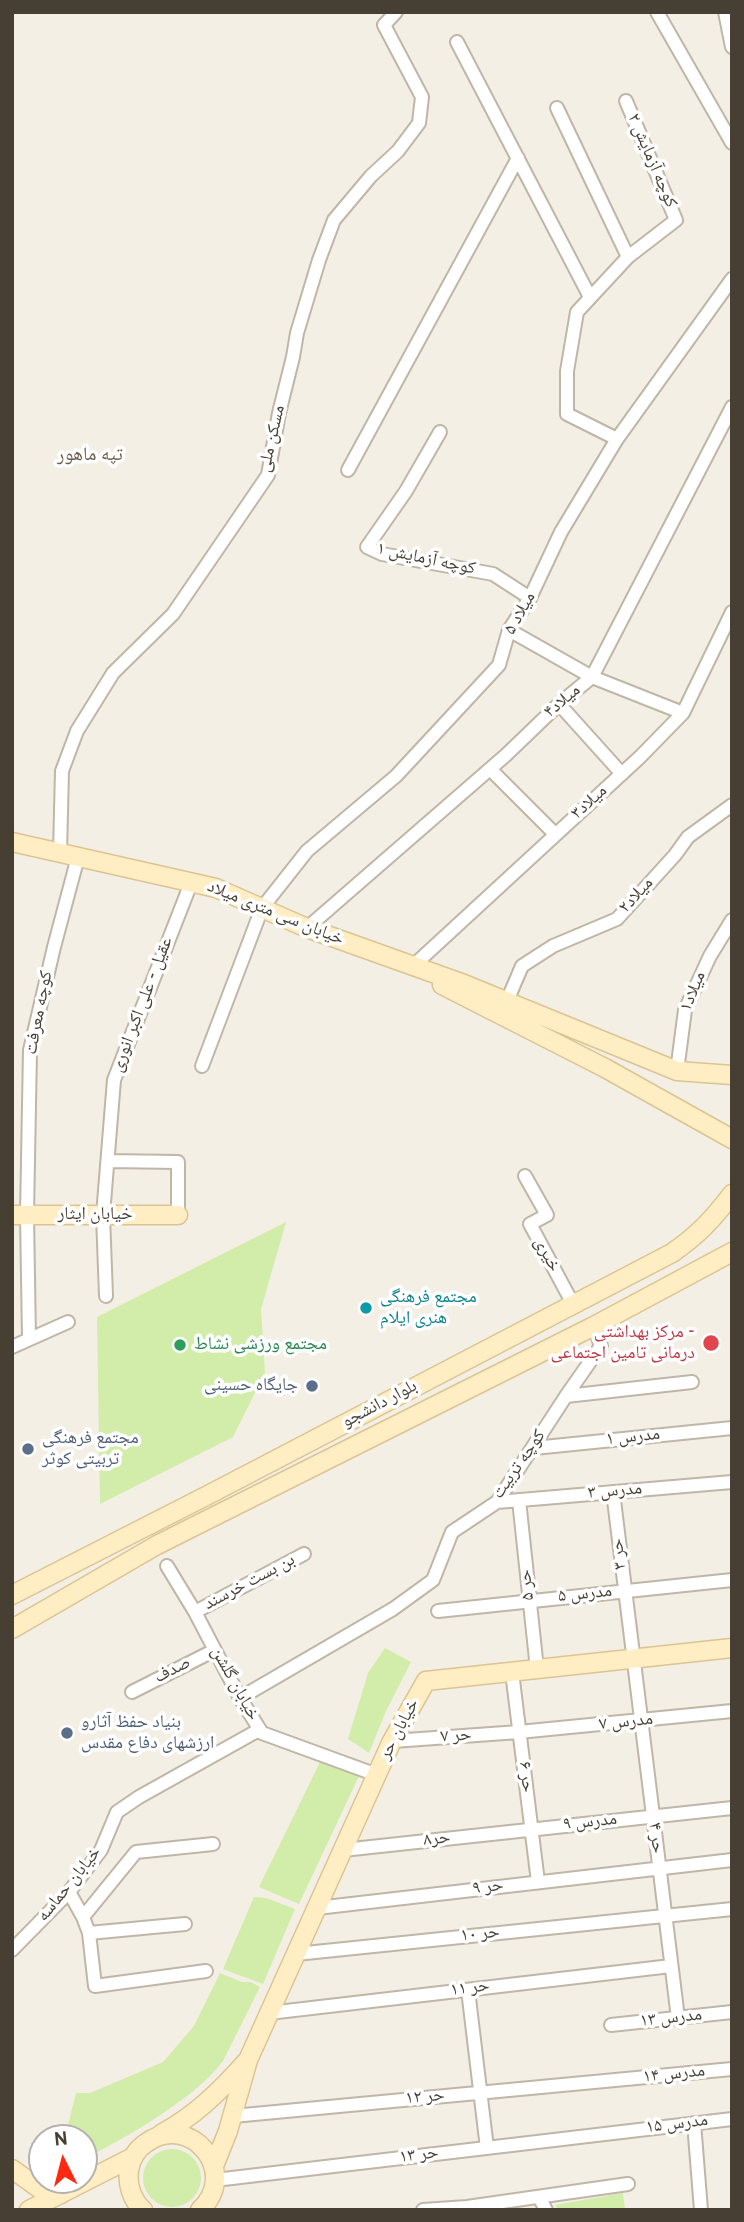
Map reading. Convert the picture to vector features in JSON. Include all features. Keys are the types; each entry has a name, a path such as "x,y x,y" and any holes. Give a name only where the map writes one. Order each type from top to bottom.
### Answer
{"street":[{"name":"مسکن ملی","path":"60,853 62,771 77,731 113,673 173,614 268,475 297,333 334,220 371,176 398,151 419,123 422,97 384,26 396,12"},
{"path":"657,12 732,143"},
{"path":"726,12 732,47"},
{"path":"457,42 590,297"},
{"name":"۲ کوچه آزمایش","path":"617,439 567,414 567,371 577,312 628,257 676,220 626,101"},
{"path":"557,108 628,257"},
{"path":"348,470 518,158"},
{"name":"میلاد ۵","path":"202,1066 262,908 307,850 396,776 499,665 509,630 530,598 561,532 617,439 732,279"},
{"name":"میلاد۴","path":"307,928 592,677 732,407"},
{"name":"۱ کوچه آزمایش","path":"440,432 406,491 367,547 383,554 493,574 530,598"},
{"name":"میلاد۳","path":"412,967 622,774 683,713 732,612"},
{"path":"509,630 592,677 683,713"},
{"path":"559,704 622,774"},
{"path":"490,769 555,834"},
{"name":"میلاد۲","path":"503,1008 522,966 554,946 617,919 688,837 732,805"},
{"name":"خیابان سی متری میلاد","path":"12,842 216,888 307,928 412,967 458,994 677,1071 732,1075"},
{"name":"کوچه معرفت","path":"29,1339 19,1215 30,1050 78,857"},
{"name":"عقیل - علی اکبر انوری","path":"106,1296 103,1215 114,1080 191,883"},
{"name":"میلاد۱","path":"677,1071 685,1010 710,956 732,920"},
{"name":"خیابان سی متری میلاد","path":"503,1008 732,1139"},
{"path":"108,1161 178,1162 178,1215"},
{"name":"خیری","path":"525,1176 547,1215 530,1224 573,1304"},
{"name":"بلوار دانشجو","path":"12,1595 219,1490 672,1252 696,1236 732,1194"},
{"name":"خیابان ایثار","path":"19,1215 178,1215"},
{"path":"713,1219 721,1216 732,1219"},
{"name":"بلوار دانشجو","path":"12,1629 158,1545 594,1326 732,1252"},
{"path":"12,1347 68,1322"},
{"name":"کوچه تربیت","path":"240,1698 393,1609 433,1580 452,1532 497,1502 601,1346 594,1326"},
{"path":"566,1396 692,1382"},
{"name":"مدرس ۱","path":"534,1448 732,1428"},
{"name":"مدرس ۳","path":"497,1502 732,1482"},
{"name":"حر ۳","path":"613,1492 632,1659"},
{"name":"حر ۵","path":"519,1500 537,1669"},
{"name":"بن بست خرسند","path":"195,1612 304,1554"},
{"name":"خیابان گلشن","path":"167,1566 262,1733 376,1775"},
{"name":"مدرس ۵","path":"438,1611 732,1580"},
{"name":"خیابان حر","path":"200,2210 213,2187 248,2060 376,1775 426,1681 732,1648"},
{"name":"صدف","path":"132,1692 215,1650"},
{"name":"حر ۴","path":"632,1659 678,2018"},
{"name":"حر ۶","path":"512,1672 538,1882"},
{"name":"مدرس ۷","path":"519,1732 732,1711"},
{"name":"خیابان حماسه","path":"12,1950 69,1892 100,1850 117,1812 257,1731 262,1733"},
{"name":"حر ۷","path":"393,1741 519,1732"},
{"name":"مدرس ۹","path":"531,1830 732,1808"},
{"name":"حر۸","path":"343,1850 531,1830"},
{"path":"83,1917 136,1852 213,1844"},
{"name":"حر ۹","path":"317,1908 732,1860"},
{"path":"69,1892 89,1933 95,1986 206,1971"},
{"name":"حر ۱۰","path":"296,1954 732,1909"},
{"path":"89,1933 185,1924"},
{"name":"حر ۱۱","path":"269,2013 671,1966"},
{"path":"468,1990 487,2148"},
{"name":"مدرس ۱۳","path":"611,2025 732,2012"},
{"name":"خیابان حر","path":"134,2157 139,2148 183,2123 248,2060"},
{"name":"مدرس ۱۴","path":"617,2080 732,2069"},
{"name":"حر ۱۲","path":"233,2116 617,2080"},
{"name":"مدرس ۱۵","path":"623,2132 732,2119"},
{"path":"694,2123 701,2210"},
{"name":"۱۳ حر","path":"213,2187 487,2148 623,2132"},
{"path":"157,2137 171,2134 185,2136 198,2143 207,2153 213,2187"},
{"path":"98,2175 134,2157"},
{"path":"134,2157 128,2182 132,2194 144,2210"},
{"path":"12,2169 28,2180"},
{"path":"423,2210 465,2209 628,2184"},
{"path":"29,2210 61,2194"},
{"path":"540,2197 547,2210"}],"green space":[{"name":"مجتمع ورزشی نشاط","path":"286,1222 261,1309 265,1373 233,1437 100,1504 97,1317"},
{"path":"385,1648 411,1662 386,1711 369,1753 348,1739 368,1673"},
{"path":"320,1762 359,1776 299,1904 259,1887"},
{"path":"254,1897 266,1898 295,1909 263,1984 223,1969"},
{"path":"220,1973 260,1987 223,2061 178,2103 98,2151 98,2124 68,2124 76,2093 90,2093 163,2062 194,2026"},
{"path":"172,2149 183,2151 196,2162 201,2178 199,2189 188,2202 172,2207 161,2205 148,2194 143,2178 145,2167 156,2154"},
{"path":"623,2193 625,2210 558,2210 555,2205"}],"place":[{"name":"مجتمع فرهنگی هنری ایلام","path":"366,1308"},
{"name":"مرکز بهداشتی - درمانی تامین اجتماعی","path":"711,1343"},
{"name":"مجتمع ورزشی نشاط","path":"180,1345"},
{"name":"جایگاه حسینی","path":"312,1386"},
{"name":"مجتمع فرهنگی تربیتی کوثر","path":"28,1449"},
{"name":"بنیاد حفظ آثارو ارزشهای دفاع مقدس","path":"67,1733"}],"district":[{"name":"تپه ماهور","path":"90,456"}]}
